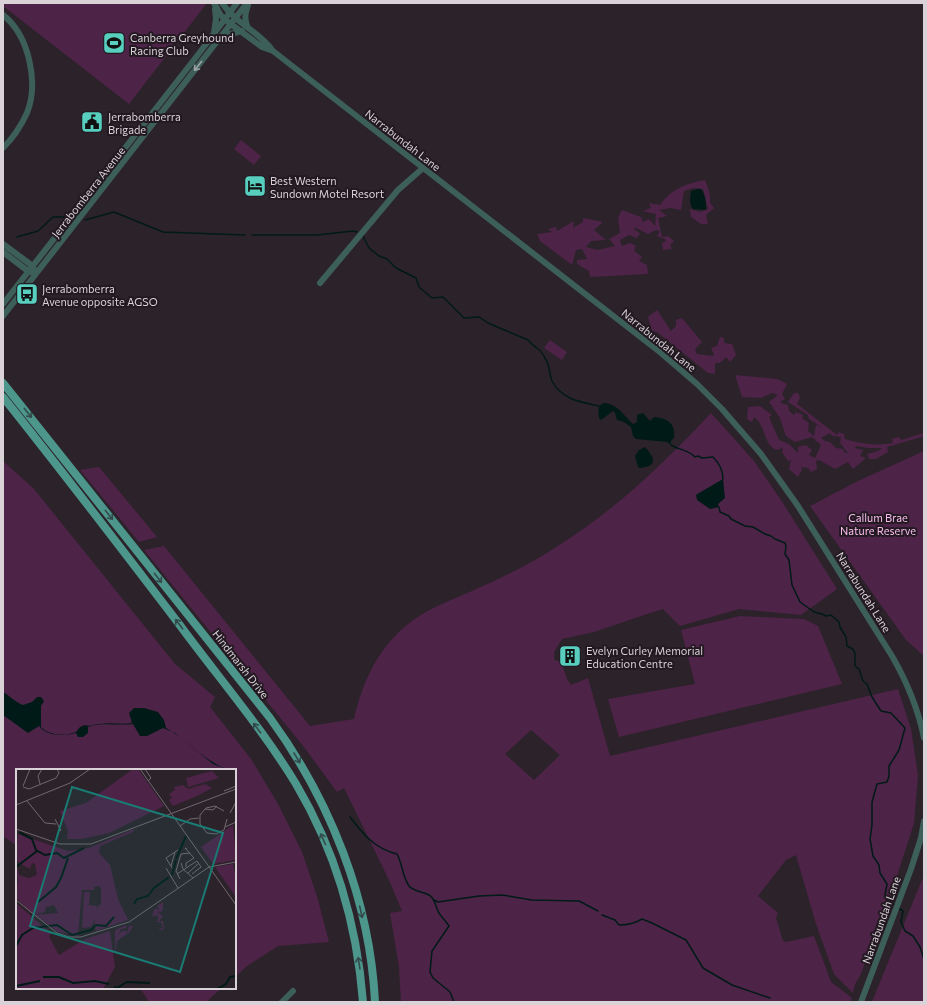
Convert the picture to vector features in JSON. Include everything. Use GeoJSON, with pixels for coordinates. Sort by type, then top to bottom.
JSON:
{"type":"FeatureCollection","features":[{"type":"Feature","properties":{"kind":"main road","name":"Hindmarsh Drive"},"geometry":{"type":"LineString","coordinates":[[3,383],[270,718],[290,746],[312,783],[336,834],[356,892],[368,947],[375,1002]]}},
{"type":"Feature","properties":{"kind":"main road"},"geometry":{"type":"LineString","coordinates":[[3,397],[126,554],[270,745],[287,771],[308,807],[331,857],[346,902],[359,964],[363,1002]]}},
{"type":"Feature","properties":{"kind":"main road"},"geometry":{"type":"LineString","coordinates":[[126,554],[134,547]]}},
{"type":"Feature","properties":{"kind":"street","name":"Narrabundah Lane"},"geometry":{"type":"LineString","coordinates":[[214,3],[224,19],[233,21],[245,30],[262,47],[273,51],[666,357],[706,392],[737,425],[761,454],[794,500],[892,656],[906,681],[914,701],[924,738]]}},
{"type":"Feature","properties":{"kind":"street"},"geometry":{"type":"LineString","coordinates":[[214,3],[216,14],[214,35]]}},
{"type":"Feature","properties":{"kind":"street","name":"Narrabundah Lane"},"geometry":{"type":"LineString","coordinates":[[222,3],[233,21]]}},
{"type":"Feature","properties":{"kind":"street","name":"Jerrabomberra Avenue"},"geometry":{"type":"LineString","coordinates":[[3,304],[214,35],[224,19],[237,3]]}},
{"type":"Feature","properties":{"kind":"street","name":"Jerrabomberra Avenue"},"geometry":{"type":"LineString","coordinates":[[3,316],[248,3]]}},
{"type":"Feature","properties":{"kind":"street"},"geometry":{"type":"LineString","coordinates":[[222,36],[245,30],[244,16],[248,3]]}},
{"type":"Feature","properties":{"kind":"street"},"geometry":{"type":"LineString","coordinates":[[3,15],[15,28],[27,50],[32,76],[32,88],[29,105],[23,122],[3,148]]}},
{"type":"Feature","properties":{"kind":"street"},"geometry":{"type":"LineString","coordinates":[[320,283],[361,232],[398,190],[424,168]]}},
{"type":"Feature","properties":{"kind":"street"},"geometry":{"type":"LineString","coordinates":[[3,244],[30,269]]}},
{"type":"Feature","properties":{"kind":"street"},"geometry":{"type":"LineString","coordinates":[[3,252],[37,274]]}},
{"type":"Feature","properties":{"kind":"street"},"geometry":{"type":"LineString","coordinates":[[39,258],[45,263]]}},
{"type":"Feature","properties":{"kind":"street","name":"Narrabundah Lane"},"geometry":{"type":"LineString","coordinates":[[861,1002],[911,869],[921,838],[924,822]]}},
{"type":"Feature","properties":{"kind":"street"},"geometry":{"type":"LineString","coordinates":[[282,1002],[293,991]]}},
{"type":"Feature","properties":{"kind":"green space","name":"Canberra Greyhound Racing Club"},"geometry":{"type":"Polygon","coordinates":[[[3,3],[207,3],[129,104],[3,6],[3,3]]]}},
{"type":"Feature","properties":{"kind":"green space"},"geometry":{"type":"Polygon","coordinates":[[[241,140],[261,156],[254,165],[234,149],[241,140]]]}},
{"type":"Feature","properties":{"kind":"green space"},"geometry":{"type":"Polygon","coordinates":[[[705,180],[710,194],[710,203],[714,208],[706,215],[708,224],[701,224],[691,217],[690,209],[700,212],[708,209],[703,189],[693,188],[684,191],[681,210],[671,208],[659,210],[667,216],[658,218],[662,237],[668,236],[674,241],[670,245],[672,249],[663,250],[662,243],[666,241],[665,239],[657,236],[660,231],[656,230],[648,234],[634,227],[635,230],[640,233],[637,238],[629,235],[620,240],[622,246],[630,243],[636,246],[634,251],[642,257],[639,261],[647,265],[648,274],[590,277],[589,271],[577,264],[577,260],[587,259],[582,249],[576,250],[572,265],[540,241],[537,234],[552,232],[548,229],[556,227],[557,231],[574,221],[573,228],[583,222],[583,218],[603,222],[594,230],[606,240],[591,241],[586,247],[598,250],[615,246],[609,239],[620,233],[618,218],[622,210],[641,217],[643,222],[649,219],[655,226],[656,214],[643,211],[651,208],[649,203],[660,205],[664,199],[674,191],[692,183],[705,180]]]}},
{"type":"Feature","properties":{"kind":"green space"},"geometry":{"type":"Polygon","coordinates":[[[657,310],[671,331],[676,326],[676,320],[682,318],[702,342],[695,349],[697,354],[713,356],[714,355],[711,348],[717,346],[720,337],[724,338],[724,343],[732,344],[736,355],[730,362],[726,357],[720,363],[715,363],[715,374],[708,373],[657,332],[652,331],[648,317],[657,310]]]}},
{"type":"Feature","properties":{"kind":"green space"},"geometry":{"type":"Polygon","coordinates":[[[550,340],[567,352],[562,360],[544,348],[550,340]]]}},
{"type":"Feature","properties":{"kind":"green space"},"geometry":{"type":"Polygon","coordinates":[[[735,375],[777,379],[787,384],[782,394],[785,399],[781,401],[781,403],[788,405],[789,411],[794,415],[796,412],[803,415],[802,418],[809,423],[808,431],[814,436],[816,425],[823,428],[809,419],[808,415],[788,402],[794,393],[798,393],[800,398],[797,404],[837,435],[839,432],[845,435],[845,439],[863,443],[880,444],[893,443],[892,439],[899,437],[901,440],[924,433],[924,436],[887,447],[888,452],[876,459],[869,459],[867,454],[878,451],[882,448],[856,446],[855,448],[863,450],[860,456],[866,458],[853,469],[848,462],[835,469],[819,460],[816,461],[817,469],[811,472],[808,468],[801,467],[802,470],[798,477],[789,469],[791,460],[788,461],[782,452],[783,448],[776,450],[772,447],[768,443],[758,421],[754,417],[752,422],[747,419],[748,407],[760,406],[772,415],[769,417],[779,440],[789,444],[798,453],[798,447],[806,445],[812,450],[809,455],[815,458],[821,445],[812,437],[795,442],[786,436],[780,418],[769,402],[778,395],[772,393],[761,398],[742,397],[735,375]],[[830,433],[821,438],[830,442],[836,448],[843,449],[845,453],[848,453],[840,443],[841,437],[833,436],[830,433]]]}},
{"type":"Feature","properties":{"kind":"green space"},"geometry":{"type":"Polygon","coordinates":[[[711,413],[754,461],[783,503],[837,589],[801,615],[739,609],[680,626],[663,609],[594,632],[562,639],[554,652],[554,659],[556,661],[561,661],[567,679],[571,685],[588,678],[610,756],[898,689],[911,729],[918,775],[914,823],[888,904],[860,976],[855,984],[853,993],[834,974],[816,924],[796,855],[786,860],[758,896],[778,913],[776,918],[783,941],[786,942],[814,936],[831,982],[852,998],[850,1002],[401,1002],[399,967],[390,913],[402,911],[389,880],[344,788],[337,792],[304,747],[144,550],[164,546],[310,726],[354,719],[358,702],[370,671],[378,657],[399,632],[426,612],[521,568],[543,556],[585,528],[642,482],[711,413]],[[531,730],[505,754],[534,780],[560,755],[531,730]]]}},
{"type":"Feature","properties":{"kind":"green space","name":"Callum Brae Nature Reserve"},"geometry":{"type":"Polygon","coordinates":[[[924,451],[924,656],[906,640],[810,506],[858,481],[924,451]]]}},
{"type":"Feature","properties":{"kind":"green space"},"geometry":{"type":"Polygon","coordinates":[[[3,461],[34,489],[175,664],[215,697],[210,707],[251,759],[278,804],[302,852],[317,896],[329,942],[278,946],[247,966],[236,976],[236,769],[16,769],[16,845],[3,836],[3,461]]]}},
{"type":"Feature","properties":{"kind":"green space"},"geometry":{"type":"Polygon","coordinates":[[[99,467],[157,537],[139,542],[80,470],[99,467]]]}},
{"type":"Feature","properties":{"kind":"green space"},"geometry":{"type":"Polygon","coordinates":[[[740,616],[804,619],[818,626],[842,684],[619,737],[608,699],[695,684],[681,630],[740,616]]]}},
{"type":"Feature","properties":{"kind":"green space"},"geometry":{"type":"Polygon","coordinates":[[[924,875],[924,1002],[872,1002],[878,987],[924,875]]]}},
{"type":"Feature","properties":{"kind":"green space"},"geometry":{"type":"Polygon","coordinates":[[[141,989],[221,989],[206,1002],[149,1002],[141,989]]]}},
{"type":"Feature","properties":{"kind":"shaded area"},"geometry":{"type":"Polygon","coordinates":[[[701,189],[704,194],[706,210],[693,209],[691,205],[691,191],[701,189]]]}},
{"type":"Feature","properties":{"kind":"shaded area"},"geometry":{"type":"Polygon","coordinates":[[[604,403],[613,405],[620,410],[633,424],[637,422],[637,415],[643,413],[650,421],[654,417],[667,420],[674,429],[674,438],[671,441],[671,445],[667,442],[636,439],[633,436],[631,427],[624,422],[617,420],[613,411],[601,420],[599,418],[598,409],[604,403]]]}},
{"type":"Feature","properties":{"kind":"shaded area"},"geometry":{"type":"Polygon","coordinates":[[[645,447],[653,458],[653,461],[650,465],[640,468],[638,467],[635,456],[639,450],[645,447]]]}},
{"type":"Feature","properties":{"kind":"shaded area"},"geometry":{"type":"Polygon","coordinates":[[[723,479],[725,498],[718,504],[719,507],[710,509],[697,500],[696,495],[723,479]]]}},
{"type":"Feature","properties":{"kind":"shaded area"},"geometry":{"type":"Polygon","coordinates":[[[3,692],[23,705],[32,702],[37,697],[41,697],[44,701],[41,706],[41,727],[53,734],[63,735],[51,734],[42,730],[39,726],[28,733],[3,715],[3,692]]]}},
{"type":"Feature","properties":{"kind":"shaded area"},"geometry":{"type":"Polygon","coordinates":[[[134,708],[144,708],[158,712],[164,720],[166,728],[172,732],[163,728],[147,736],[140,736],[133,724],[122,725],[105,724],[88,727],[88,733],[83,737],[78,737],[76,733],[63,735],[76,732],[80,727],[85,725],[89,726],[104,723],[132,723],[129,713],[134,708]]]}},
{"type":"Feature","properties":{"kind":"shaded area"},"geometry":{"type":"Polygon","coordinates":[[[181,738],[204,756],[227,769],[213,764],[181,738]]]}},
{"type":"Feature","properties":{"kind":"waterway"},"geometry":{"type":"LineString","coordinates":[[85,220],[114,212],[163,232],[245,235]]}},
{"type":"Feature","properties":{"kind":"waterway"},"geometry":{"type":"LineString","coordinates":[[17,237],[38,231],[53,217],[66,217]]}},
{"type":"Feature","properties":{"kind":"waterway"},"geometry":{"type":"LineString","coordinates":[[252,235],[317,235],[353,231],[357,232]]}},
{"type":"Feature","properties":{"kind":"waterway"},"geometry":{"type":"LineString","coordinates":[[363,236],[369,248],[379,256],[387,259],[396,268],[416,278],[419,287],[432,298],[443,297],[464,318],[479,317],[488,323],[528,340],[544,357],[548,365],[552,381],[561,392],[572,399],[599,406]]}},
{"type":"Feature","properties":{"kind":"waterway"},"geometry":{"type":"LineString","coordinates":[[671,445],[690,453],[695,457],[713,457],[721,467],[723,479]]}},
{"type":"Feature","properties":{"kind":"waterway"},"geometry":{"type":"LineString","coordinates":[[719,507],[720,512],[729,516],[731,519],[745,526],[753,527],[785,543],[785,554],[789,560],[792,585],[800,602],[814,612],[826,616],[831,615],[839,622],[840,627],[846,637],[847,646],[853,649],[855,653],[855,666],[859,669],[863,681],[867,684],[872,697],[881,711],[891,713],[905,728],[899,750],[889,766],[889,776],[887,782],[877,784],[872,802],[872,825],[870,839],[873,856],[879,865],[880,873],[887,884],[885,895],[887,900],[895,905]]}},
{"type":"Feature","properties":{"kind":"waterway"},"geometry":{"type":"LineString","coordinates":[[350,817],[365,835],[376,845],[389,852],[397,854],[409,886],[431,896],[439,913],[449,926],[432,951],[430,972],[433,978],[450,992],[454,1002]]}},
{"type":"Feature","properties":{"kind":"waterway"},"geometry":{"type":"LineString","coordinates":[[434,900],[438,902],[479,896],[502,895],[532,900],[579,901],[598,911]]}},
{"type":"Feature","properties":{"kind":"waterway"},"geometry":{"type":"LineString","coordinates":[[898,908],[903,911],[901,922],[905,931],[913,936],[920,947],[924,959]]}},
{"type":"Feature","properties":{"kind":"waterway"},"geometry":{"type":"LineString","coordinates":[[602,915],[615,920],[619,925],[631,924],[642,919],[652,923],[686,940],[703,968],[732,985],[770,998]]}},
{"type":"Feature","properties":{"kind":"place","name":"Canberra Greyhound Racing Club"},"geometry":{"type":"Point","coordinates":[114,43]}},
{"type":"Feature","properties":{"kind":"place","name":"Jerrabomberra Brigade"},"geometry":{"type":"Point","coordinates":[92,122]}},
{"type":"Feature","properties":{"kind":"place","name":"Best Western Sundown Motel Resort"},"geometry":{"type":"Point","coordinates":[255,186]}},
{"type":"Feature","properties":{"kind":"place","name":"Jerrabomberra Avenue opposite AGSO"},"geometry":{"type":"Point","coordinates":[27,294]}},
{"type":"Feature","properties":{"kind":"place","name":"Evelyn Curley Memorial Education Centre"},"geometry":{"type":"Point","coordinates":[570,656]}}]}
